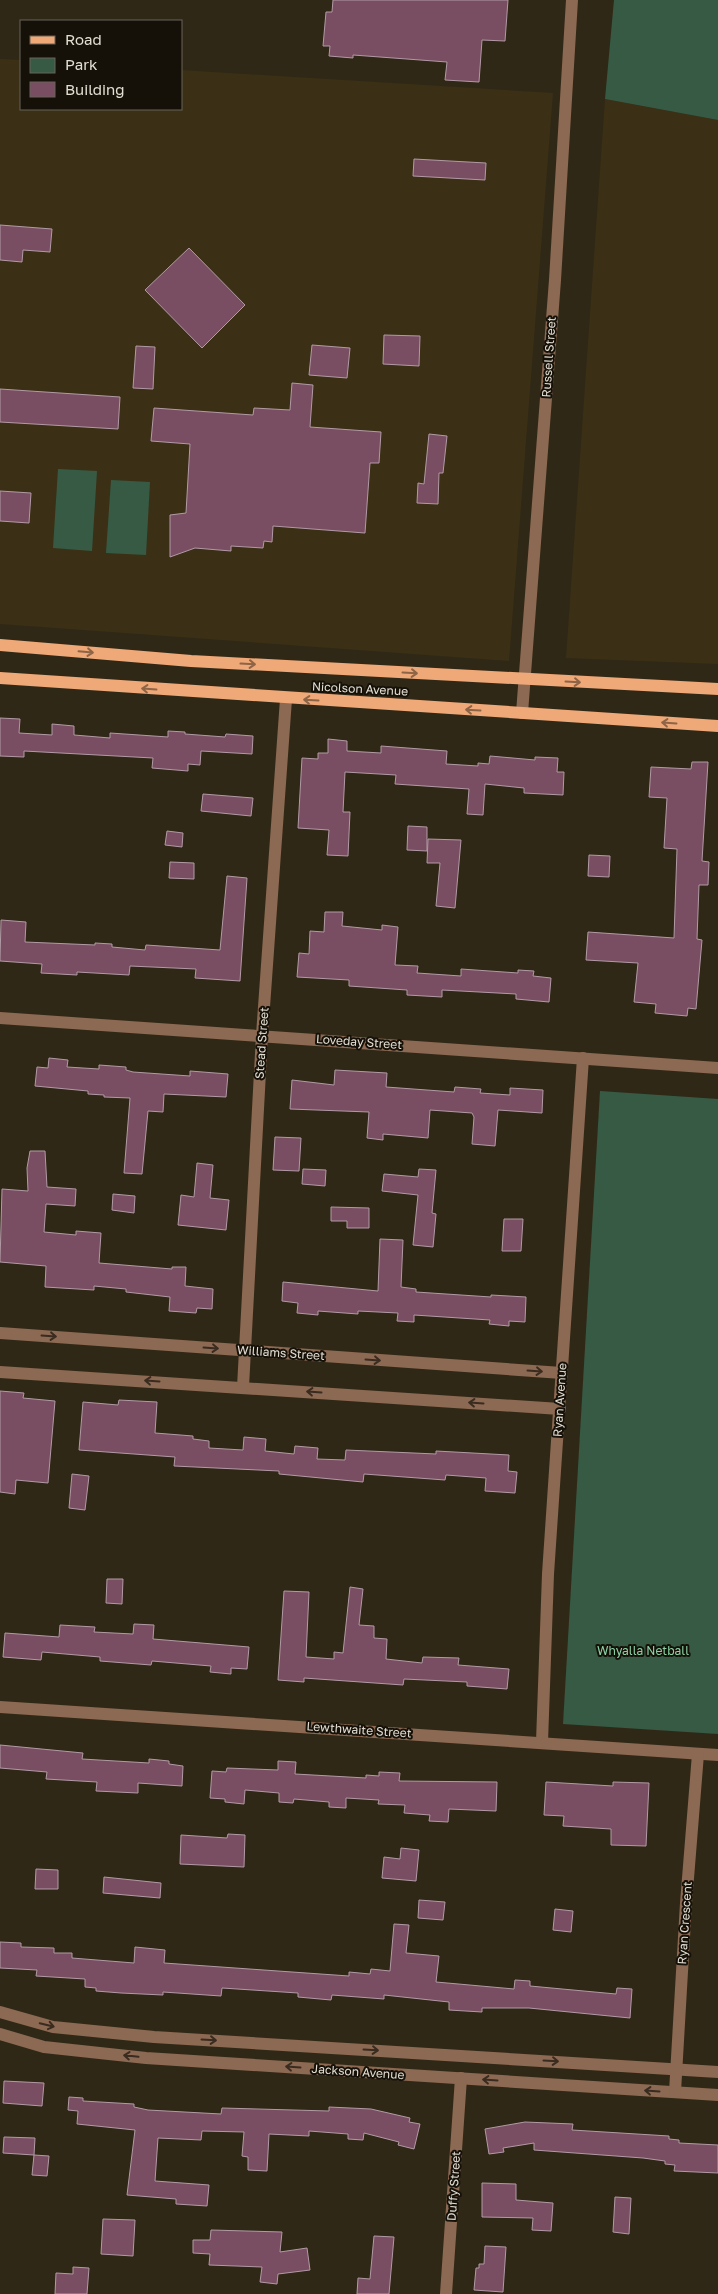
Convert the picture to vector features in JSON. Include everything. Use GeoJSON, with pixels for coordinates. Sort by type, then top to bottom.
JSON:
{"type":"FeatureCollection","features":[{"type":"Feature","properties":{"kind":"main road"},"geometry":{"type":"LineString","coordinates":[[0,636],[38,647]]}},
{"type":"Feature","properties":{"kind":"main road","name":"Nicolson Avenue"},"geometry":{"type":"LineString","coordinates":[[0,645],[191,661],[718,689]]}},
{"type":"Feature","properties":{"kind":"main road","name":"Nicolson Avenue"},"geometry":{"type":"LineString","coordinates":[[0,678],[286,699],[718,726]]}},
{"type":"Feature","properties":{"kind":"street","name":"Russell Street"},"geometry":{"type":"LineString","coordinates":[[522,713],[555,280],[572,0]]}},
{"type":"Feature","properties":{"kind":"street","name":"Stead Street"},"geometry":{"type":"LineString","coordinates":[[242,1387],[262,1035],[286,699]]}},
{"type":"Feature","properties":{"kind":"street","name":"Loveday Street"},"geometry":{"type":"LineString","coordinates":[[0,1018],[718,1068]]}},
{"type":"Feature","properties":{"kind":"street","name":"Ryan Avenue"},"geometry":{"type":"LineString","coordinates":[[542,1742],[548,1574],[583,1058]]}},
{"type":"Feature","properties":{"kind":"street","name":"Williams Street"},"geometry":{"type":"LineString","coordinates":[[0,1333],[562,1373]]}},
{"type":"Feature","properties":{"kind":"street"},"geometry":{"type":"LineString","coordinates":[[0,1372],[560,1409]]}},
{"type":"Feature","properties":{"kind":"street","name":"Lewthwaite Street"},"geometry":{"type":"LineString","coordinates":[[0,1708],[718,1755]]}},
{"type":"Feature","properties":{"kind":"street","name":"Ryan Crescent"},"geometry":{"type":"LineString","coordinates":[[675,2092],[686,1903],[698,1754]]}},
{"type":"Feature","properties":{"kind":"street","name":"Jackson Avenue"},"geometry":{"type":"LineString","coordinates":[[0,2012],[53,2027],[154,2037],[718,2072]]}},
{"type":"Feature","properties":{"kind":"street","name":"Jackson Avenue"},"geometry":{"type":"LineString","coordinates":[[0,2034],[44,2047],[146,2058],[718,2095]]}},
{"type":"Feature","properties":{"kind":"street","name":"Duffy Street"},"geometry":{"type":"LineString","coordinates":[[446,2294],[461,2078]]}},
{"type":"Feature","properties":{"kind":"shaded area"},"geometry":{"type":"Polygon","coordinates":[[[0,59],[20,60],[20,110],[182,110],[182,70],[553,93],[509,661],[0,624],[0,59]]]}},
{"type":"Feature","properties":{"kind":"shaded area"},"geometry":{"type":"Polygon","coordinates":[[[605,99],[718,120],[718,664],[566,658],[605,99]]]}},
{"type":"Feature","properties":{"kind":"green space"},"geometry":{"type":"Polygon","coordinates":[[[614,0],[718,0],[718,120],[605,99],[614,0]]]}},
{"type":"Feature","properties":{"kind":"green space"},"geometry":{"type":"Polygon","coordinates":[[[58,469],[97,471],[92,551],[53,548],[58,469]]]}},
{"type":"Feature","properties":{"kind":"green space"},"geometry":{"type":"Polygon","coordinates":[[[111,480],[150,482],[146,555],[106,553],[111,480]]]}},
{"type":"Feature","properties":{"kind":"green space","name":"Whyalla Netball"},"geometry":{"type":"Polygon","coordinates":[[[600,1091],[718,1099],[718,1734],[563,1724],[600,1091]]]}},
{"type":"Feature","properties":{"kind":"building"},"geometry":{"type":"Polygon","coordinates":[[[333,0],[508,0],[505,41],[482,40],[479,82],[445,80],[447,62],[353,55],[353,58],[329,56],[330,46],[323,46],[326,12],[332,12],[333,0]]]}},
{"type":"Feature","properties":{"kind":"building"},"geometry":{"type":"Polygon","coordinates":[[[414,159],[486,163],[485,180],[413,176],[414,159]]]}},
{"type":"Feature","properties":{"kind":"building"},"geometry":{"type":"Polygon","coordinates":[[[0,225],[52,229],[50,252],[23,250],[22,262],[0,260],[0,225]]]}},
{"type":"Feature","properties":{"kind":"building"},"geometry":{"type":"Polygon","coordinates":[[[189,248],[245,305],[202,348],[145,290],[189,248]]]}},
{"type":"Feature","properties":{"kind":"building"},"geometry":{"type":"Polygon","coordinates":[[[384,335],[420,336],[419,366],[383,364],[384,335]]]}},
{"type":"Feature","properties":{"kind":"building"},"geometry":{"type":"Polygon","coordinates":[[[312,345],[350,348],[347,378],[309,375],[312,345]]]}},
{"type":"Feature","properties":{"kind":"building"},"geometry":{"type":"Polygon","coordinates":[[[136,346],[155,347],[153,389],[133,388],[136,346]]]}},
{"type":"Feature","properties":{"kind":"building"},"geometry":{"type":"Polygon","coordinates":[[[292,383],[313,385],[310,427],[381,432],[379,463],[370,463],[365,533],[273,526],[272,542],[264,541],[263,548],[231,546],[231,551],[195,548],[170,557],[170,515],[186,513],[190,444],[151,441],[154,408],[253,415],[254,408],[290,410],[292,383]]]}},
{"type":"Feature","properties":{"kind":"building"},"geometry":{"type":"Polygon","coordinates":[[[0,389],[120,397],[118,429],[0,422],[0,389]]]}},
{"type":"Feature","properties":{"kind":"building"},"geometry":{"type":"Polygon","coordinates":[[[429,434],[447,436],[443,473],[439,473],[438,504],[417,503],[418,483],[424,484],[429,434]]]}},
{"type":"Feature","properties":{"kind":"building"},"geometry":{"type":"Polygon","coordinates":[[[0,491],[31,493],[29,523],[0,521],[0,491]]]}},
{"type":"Feature","properties":{"kind":"building"},"geometry":{"type":"Polygon","coordinates":[[[0,718],[20,719],[19,733],[52,735],[52,724],[74,726],[74,735],[110,738],[110,733],[168,737],[168,731],[225,737],[226,734],[253,736],[252,754],[201,751],[200,765],[188,764],[188,771],[152,768],[153,758],[24,751],[24,757],[0,756],[0,718]]]}},
{"type":"Feature","properties":{"kind":"building"},"geometry":{"type":"Polygon","coordinates":[[[328,739],[347,741],[347,751],[381,753],[381,746],[447,751],[446,764],[478,766],[478,763],[489,764],[490,756],[535,760],[535,757],[558,758],[557,772],[564,772],[563,795],[524,793],[524,788],[485,784],[483,815],[467,814],[469,789],[395,784],[396,775],[345,772],[343,812],[350,812],[348,856],[327,855],[329,830],[298,828],[302,758],[318,759],[318,753],[328,753],[328,739]]]}},
{"type":"Feature","properties":{"kind":"building"},"geometry":{"type":"Polygon","coordinates":[[[692,762],[708,762],[702,861],[709,862],[708,885],[699,885],[697,939],[702,940],[696,1009],[688,1008],[687,1016],[655,1013],[656,1004],[634,1002],[638,963],[586,960],[588,932],[674,938],[677,849],[664,848],[667,798],[649,797],[651,767],[691,769],[692,762]]]}},
{"type":"Feature","properties":{"kind":"building"},"geometry":{"type":"Polygon","coordinates":[[[203,794],[253,798],[251,816],[201,811],[203,794]]]}},
{"type":"Feature","properties":{"kind":"building"},"geometry":{"type":"Polygon","coordinates":[[[408,826],[427,827],[427,851],[407,850],[408,826]]]}},
{"type":"Feature","properties":{"kind":"building"},"geometry":{"type":"Polygon","coordinates":[[[167,831],[183,833],[182,847],[165,845],[167,831]]]}},
{"type":"Feature","properties":{"kind":"building"},"geometry":{"type":"Polygon","coordinates":[[[428,839],[461,840],[455,908],[436,906],[440,863],[427,863],[428,839]]]}},
{"type":"Feature","properties":{"kind":"building"},"geometry":{"type":"Polygon","coordinates":[[[589,855],[610,856],[609,877],[588,876],[589,855]]]}},
{"type":"Feature","properties":{"kind":"building"},"geometry":{"type":"Polygon","coordinates":[[[170,862],[194,863],[194,879],[169,878],[170,862]]]}},
{"type":"Feature","properties":{"kind":"building"},"geometry":{"type":"Polygon","coordinates":[[[227,876],[247,878],[240,981],[195,978],[196,969],[130,966],[129,975],[77,972],[77,975],[41,973],[42,964],[0,961],[1,920],[26,922],[25,942],[112,944],[112,947],[145,950],[146,945],[220,950],[227,876]]]}},
{"type":"Feature","properties":{"kind":"building"},"geometry":{"type":"Polygon","coordinates":[[[325,912],[343,912],[342,926],[382,930],[382,925],[398,927],[395,965],[418,966],[417,973],[461,976],[461,969],[518,973],[518,970],[534,971],[533,976],[551,978],[549,1002],[516,999],[516,994],[442,990],[442,997],[407,995],[407,990],[349,986],[349,980],[297,977],[299,953],[309,954],[310,931],[324,932],[325,912]]]}},
{"type":"Feature","properties":{"kind":"building"},"geometry":{"type":"Polygon","coordinates":[[[49,1058],[68,1060],[67,1067],[99,1069],[99,1065],[126,1067],[126,1070],[133,1072],[190,1076],[190,1071],[228,1074],[226,1097],[164,1094],[163,1112],[148,1111],[142,1174],[124,1173],[130,1098],[104,1097],[104,1095],[88,1094],[88,1091],[35,1086],[37,1067],[48,1068],[49,1058]]]}},
{"type":"Feature","properties":{"kind":"building"},"geometry":{"type":"Polygon","coordinates":[[[335,1070],[387,1073],[386,1087],[454,1092],[455,1087],[481,1089],[480,1093],[510,1095],[510,1088],[543,1090],[542,1113],[498,1110],[495,1146],[472,1144],[474,1117],[472,1113],[430,1110],[428,1138],[383,1134],[383,1140],[367,1138],[369,1112],[290,1109],[292,1080],[334,1085],[335,1070]]]}},
{"type":"Feature","properties":{"kind":"building"},"geometry":{"type":"Polygon","coordinates":[[[275,1137],[301,1138],[299,1171],[273,1170],[275,1137]]]}},
{"type":"Feature","properties":{"kind":"building"},"geometry":{"type":"Polygon","coordinates":[[[30,1151],[45,1151],[47,1187],[76,1189],[75,1206],[46,1204],[44,1232],[76,1235],[76,1231],[101,1233],[99,1263],[172,1269],[172,1267],[186,1267],[185,1286],[213,1289],[212,1309],[197,1308],[196,1313],[169,1311],[170,1297],[126,1292],[126,1289],[94,1286],[94,1290],[45,1287],[46,1266],[0,1262],[2,1189],[28,1191],[27,1168],[30,1151]]]}},
{"type":"Feature","properties":{"kind":"building"},"geometry":{"type":"Polygon","coordinates":[[[197,1163],[213,1165],[210,1198],[229,1200],[226,1230],[178,1225],[181,1195],[194,1197],[197,1163]]]}},
{"type":"Feature","properties":{"kind":"building"},"geometry":{"type":"Polygon","coordinates":[[[303,1169],[326,1170],[325,1186],[302,1184],[303,1169]]]}},
{"type":"Feature","properties":{"kind":"building"},"geometry":{"type":"Polygon","coordinates":[[[419,1169],[436,1170],[432,1213],[436,1214],[433,1247],[413,1245],[418,1195],[382,1191],[384,1174],[418,1177],[419,1169]]]}},
{"type":"Feature","properties":{"kind":"building"},"geometry":{"type":"Polygon","coordinates":[[[113,1194],[135,1196],[134,1213],[112,1210],[113,1194]]]}},
{"type":"Feature","properties":{"kind":"building"},"geometry":{"type":"Polygon","coordinates":[[[331,1207],[369,1208],[369,1228],[347,1228],[347,1221],[331,1221],[331,1207]]]}},
{"type":"Feature","properties":{"kind":"building"},"geometry":{"type":"Polygon","coordinates":[[[504,1219],[523,1219],[521,1251],[502,1251],[504,1219]]]}},
{"type":"Feature","properties":{"kind":"building"},"geometry":{"type":"Polygon","coordinates":[[[380,1239],[403,1240],[401,1287],[416,1289],[416,1292],[491,1297],[491,1295],[526,1297],[525,1322],[509,1321],[509,1326],[489,1324],[490,1320],[414,1315],[414,1322],[397,1321],[398,1313],[358,1311],[358,1314],[318,1311],[318,1315],[297,1313],[298,1303],[282,1301],[283,1282],[378,1291],[380,1239]]]}},
{"type":"Feature","properties":{"kind":"building"},"geometry":{"type":"Polygon","coordinates":[[[0,1391],[24,1393],[23,1398],[55,1401],[48,1483],[16,1480],[15,1494],[0,1492],[0,1391]]]}},
{"type":"Feature","properties":{"kind":"building"},"geometry":{"type":"Polygon","coordinates":[[[119,1400],[157,1402],[155,1433],[193,1436],[193,1439],[209,1441],[209,1448],[243,1450],[244,1437],[266,1439],[265,1451],[294,1454],[295,1446],[318,1448],[317,1459],[345,1460],[346,1450],[436,1454],[436,1451],[509,1455],[508,1471],[517,1472],[515,1493],[485,1491],[486,1478],[446,1475],[445,1480],[364,1474],[363,1482],[279,1474],[279,1471],[174,1466],[175,1457],[79,1450],[83,1402],[118,1405],[119,1400]]]}},
{"type":"Feature","properties":{"kind":"building"},"geometry":{"type":"Polygon","coordinates":[[[72,1474],[89,1476],[85,1510],[69,1508],[72,1474]]]}},
{"type":"Feature","properties":{"kind":"building"},"geometry":{"type":"Polygon","coordinates":[[[107,1579],[123,1579],[122,1604],[106,1603],[107,1579]]]}},
{"type":"Feature","properties":{"kind":"building"},"geometry":{"type":"Polygon","coordinates":[[[350,1587],[363,1589],[359,1625],[374,1626],[374,1638],[387,1639],[386,1659],[422,1663],[423,1657],[459,1658],[458,1665],[509,1669],[507,1689],[467,1686],[467,1682],[404,1679],[403,1685],[304,1678],[304,1682],[278,1680],[284,1591],[309,1592],[306,1657],[334,1659],[334,1652],[343,1653],[350,1587]]]}},
{"type":"Feature","properties":{"kind":"building"},"geometry":{"type":"Polygon","coordinates":[[[134,1624],[154,1625],[153,1639],[249,1647],[247,1669],[231,1668],[231,1674],[210,1672],[211,1666],[152,1661],[151,1665],[100,1661],[100,1657],[42,1652],[41,1660],[3,1657],[5,1633],[59,1637],[60,1625],[95,1627],[94,1632],[133,1634],[134,1624]]]}},
{"type":"Feature","properties":{"kind":"building"},"geometry":{"type":"Polygon","coordinates":[[[0,1745],[83,1753],[82,1759],[149,1763],[149,1759],[169,1761],[169,1764],[183,1766],[182,1786],[138,1783],[138,1793],[96,1791],[97,1782],[46,1779],[47,1772],[0,1768],[0,1745]]]}},
{"type":"Feature","properties":{"kind":"building"},"geometry":{"type":"Polygon","coordinates":[[[278,1761],[296,1762],[295,1774],[366,1778],[366,1775],[379,1776],[379,1772],[400,1773],[399,1781],[497,1782],[496,1811],[449,1809],[448,1822],[429,1821],[430,1815],[404,1813],[405,1805],[378,1804],[379,1800],[346,1798],[346,1808],[329,1807],[329,1802],[294,1799],[293,1803],[279,1802],[279,1793],[245,1790],[244,1804],[225,1802],[225,1799],[210,1798],[212,1771],[226,1772],[227,1768],[278,1770],[278,1761]]]}},
{"type":"Feature","properties":{"kind":"building"},"geometry":{"type":"Polygon","coordinates":[[[546,1782],[613,1786],[613,1782],[649,1783],[646,1846],[611,1845],[611,1829],[563,1826],[564,1816],[544,1815],[546,1782]]]}},
{"type":"Feature","properties":{"kind":"building"},"geometry":{"type":"Polygon","coordinates":[[[228,1834],[245,1835],[244,1867],[180,1864],[181,1835],[227,1838],[228,1834]]]}},
{"type":"Feature","properties":{"kind":"building"},"geometry":{"type":"Polygon","coordinates":[[[401,1848],[419,1850],[416,1881],[382,1878],[384,1857],[400,1859],[401,1848]]]}},
{"type":"Feature","properties":{"kind":"building"},"geometry":{"type":"Polygon","coordinates":[[[36,1869],[58,1870],[58,1889],[35,1889],[36,1869]]]}},
{"type":"Feature","properties":{"kind":"building"},"geometry":{"type":"Polygon","coordinates":[[[104,1877],[161,1883],[160,1898],[103,1893],[104,1877]]]}},
{"type":"Feature","properties":{"kind":"building"},"geometry":{"type":"Polygon","coordinates":[[[419,1900],[445,1902],[443,1920],[418,1918],[419,1900]]]}},
{"type":"Feature","properties":{"kind":"building"},"geometry":{"type":"Polygon","coordinates":[[[555,1909],[573,1911],[571,1932],[553,1930],[555,1909]]]}},
{"type":"Feature","properties":{"kind":"building"},"geometry":{"type":"Polygon","coordinates":[[[394,1924],[409,1925],[406,1953],[439,1956],[436,1982],[514,1989],[515,1980],[530,1981],[530,1986],[616,1994],[617,1988],[632,1989],[630,2018],[529,2008],[482,2008],[482,2012],[449,2010],[449,2002],[384,1995],[384,1999],[332,1995],[331,2000],[298,1997],[298,1993],[222,1988],[221,1996],[163,1992],[163,1995],[121,1993],[96,1991],[96,1988],[85,1987],[85,1979],[36,1976],[37,1970],[0,1968],[0,1942],[21,1943],[21,1947],[54,1948],[54,1953],[72,1953],[72,1958],[134,1963],[135,1947],[165,1950],[164,1963],[349,1976],[349,1972],[370,1974],[371,1969],[390,1971],[394,1924]]]}},
{"type":"Feature","properties":{"kind":"building"},"geometry":{"type":"Polygon","coordinates":[[[4,2081],[44,2083],[42,2106],[3,2103],[4,2081]]]}},
{"type":"Feature","properties":{"kind":"building"},"geometry":{"type":"Polygon","coordinates":[[[69,2097],[83,2098],[83,2101],[134,2104],[134,2107],[148,2110],[221,2114],[222,2108],[329,2111],[329,2107],[371,2109],[410,2118],[409,2122],[420,2124],[414,2149],[398,2145],[399,2142],[364,2133],[363,2140],[348,2139],[348,2134],[309,2131],[309,2136],[269,2134],[267,2171],[248,2170],[248,2157],[242,2156],[244,2132],[202,2131],[201,2140],[158,2138],[155,2181],[209,2185],[207,2206],[176,2204],[176,2199],[127,2195],[135,2130],[77,2124],[78,2111],[68,2110],[69,2097]]]}},
{"type":"Feature","properties":{"kind":"building"},"geometry":{"type":"Polygon","coordinates":[[[525,2122],[573,2124],[572,2130],[669,2136],[669,2139],[679,2140],[679,2143],[718,2145],[718,2173],[674,2171],[675,2165],[665,2164],[665,2161],[643,2158],[534,2150],[534,2143],[503,2148],[504,2152],[489,2154],[485,2129],[525,2122]]]}},
{"type":"Feature","properties":{"kind":"building"},"geometry":{"type":"Polygon","coordinates":[[[4,2137],[35,2138],[34,2155],[3,2153],[4,2137]]]}},
{"type":"Feature","properties":{"kind":"building"},"geometry":{"type":"Polygon","coordinates":[[[34,2155],[49,2156],[47,2176],[32,2175],[34,2155]]]}},
{"type":"Feature","properties":{"kind":"building"},"geometry":{"type":"Polygon","coordinates":[[[482,2183],[516,2184],[516,2200],[553,2203],[551,2231],[532,2230],[533,2218],[482,2217],[482,2183]]]}},
{"type":"Feature","properties":{"kind":"building"},"geometry":{"type":"Polygon","coordinates":[[[615,2197],[631,2198],[629,2234],[613,2232],[615,2197]]]}},
{"type":"Feature","properties":{"kind":"building"},"geometry":{"type":"Polygon","coordinates":[[[103,2219],[135,2220],[133,2256],[101,2254],[103,2219]]]}},
{"type":"Feature","properties":{"kind":"building"},"geometry":{"type":"Polygon","coordinates":[[[211,2230],[282,2232],[280,2252],[307,2248],[310,2270],[278,2274],[277,2284],[260,2282],[262,2267],[209,2265],[210,2254],[193,2253],[193,2240],[210,2240],[211,2230]]]}},
{"type":"Feature","properties":{"kind":"building"},"geometry":{"type":"Polygon","coordinates":[[[374,2236],[394,2237],[389,2294],[357,2294],[358,2278],[370,2279],[374,2236]]]}},
{"type":"Feature","properties":{"kind":"building"},"geometry":{"type":"Polygon","coordinates":[[[485,2246],[506,2247],[503,2292],[474,2290],[476,2268],[479,2268],[479,2264],[484,2264],[485,2246]]]}},
{"type":"Feature","properties":{"kind":"building"},"geometry":{"type":"Polygon","coordinates":[[[73,2267],[89,2268],[87,2294],[55,2294],[56,2273],[73,2274],[73,2267]]]}}]}
